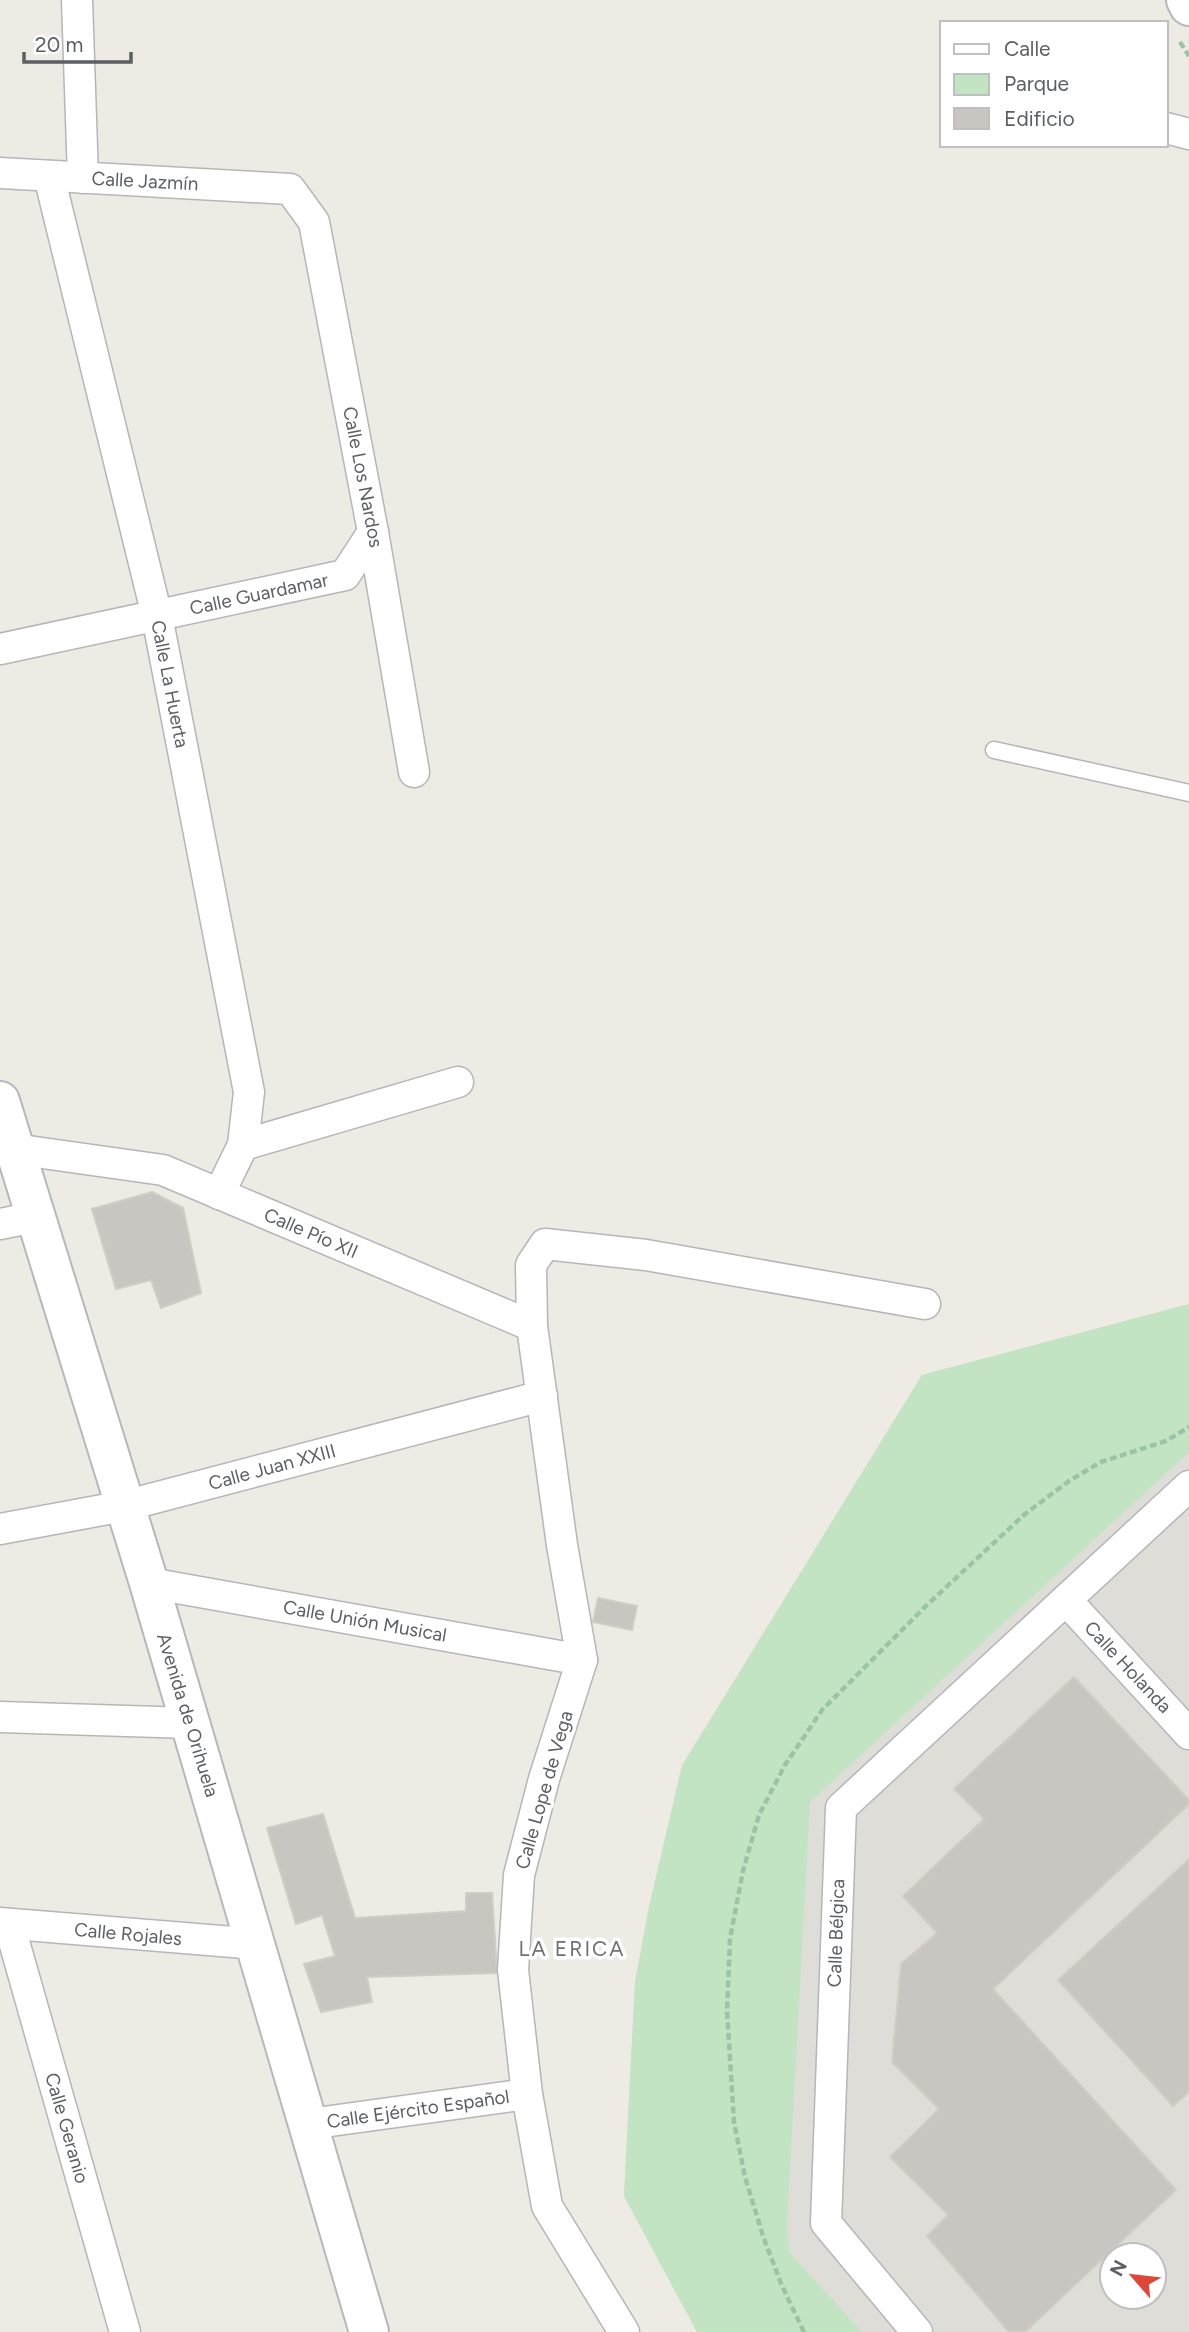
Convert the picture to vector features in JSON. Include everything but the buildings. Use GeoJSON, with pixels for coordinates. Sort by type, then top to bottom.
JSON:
{"type":"FeatureCollection","features":[{"type":"Feature","properties":{"kind":"main road"},"geometry":{"type":"LineString","coordinates":[[1186,0],[1189,6]]}},
{"type":"Feature","properties":{"kind":"main road","name":"Avenida de Orihuela"},"geometry":{"type":"LineString","coordinates":[[0,1101],[14,1149],[18,1221],[124,1506],[149,1583],[369,2332]]}},
{"type":"Feature","properties":{"kind":"street"},"geometry":{"type":"LineString","coordinates":[[77,0],[83,178]]}},
{"type":"Feature","properties":{"kind":"street"},"geometry":{"type":"LineString","coordinates":[[1168,129],[1189,134]]}},
{"type":"Feature","properties":{"kind":"street","name":"Calle Jazmín"},"geometry":{"type":"LineString","coordinates":[[0,173],[290,189]]}},
{"type":"Feature","properties":{"kind":"street","name":"Calle La Huerta"},"geometry":{"type":"LineString","coordinates":[[49,176],[157,616],[249,1092],[243,1145],[219,1194]]}},
{"type":"Feature","properties":{"kind":"street","name":"Calle Los Nardos"},"geometry":{"type":"LineString","coordinates":[[290,189],[314,222],[415,772]]}},
{"type":"Feature","properties":{"kind":"street","name":"Calle Guardamar"},"geometry":{"type":"LineString","coordinates":[[0,649],[345,575],[373,532]]}},
{"type":"Feature","properties":{"kind":"street"},"geometry":{"type":"LineString","coordinates":[[243,1145],[458,1082]]}},
{"type":"Feature","properties":{"kind":"street","name":"Calle Pío XII"},"geometry":{"type":"LineString","coordinates":[[14,1149],[163,1170],[532,1326]]}},
{"type":"Feature","properties":{"kind":"street"},"geometry":{"type":"LineString","coordinates":[[542,1396],[532,1326],[531,1265],[545,1244],[646,1255],[925,1304]]}},
{"type":"Feature","properties":{"kind":"street","name":"Calle Juan XXIII"},"geometry":{"type":"LineString","coordinates":[[0,1529],[124,1506],[542,1396]]}},
{"type":"Feature","properties":{"kind":"street","name":"Calle Lope de Vega"},"geometry":{"type":"LineString","coordinates":[[542,1396],[562,1545],[582,1660],[544,1779],[519,1875],[513,1970],[527,2094],[547,2206],[624,2332]]}},
{"type":"Feature","properties":{"kind":"street","name":"Calle Bélgica"},"geometry":{"type":"LineString","coordinates":[[917,2332],[826,2223],[841,1808],[1189,1486]]}},
{"type":"Feature","properties":{"kind":"street","name":"Calle Unión Musical"},"geometry":{"type":"LineString","coordinates":[[149,1583],[582,1660]]}},
{"type":"Feature","properties":{"kind":"street","name":"Calle Holanda"},"geometry":{"type":"LineString","coordinates":[[1066,1600],[1189,1734]]}},
{"type":"Feature","properties":{"kind":"street"},"geometry":{"type":"LineString","coordinates":[[0,1717],[190,1723]]}},
{"type":"Feature","properties":{"kind":"street","name":"Calle Rojales"},"geometry":{"type":"LineString","coordinates":[[5,1923],[257,1944]]}},
{"type":"Feature","properties":{"kind":"street","name":"Calle Geranio"},"geometry":{"type":"LineString","coordinates":[[5,1923],[125,2332]]}},
{"type":"Feature","properties":{"kind":"street","name":"Calle Ejército Español"},"geometry":{"type":"LineString","coordinates":[[309,2124],[527,2094]]}},
{"type":"Feature","properties":{"kind":"lane"},"geometry":{"type":"LineString","coordinates":[[994,750],[1189,793]]}},
{"type":"Feature","properties":{"kind":"shaded area"},"geometry":{"type":"Polygon","coordinates":[[[1189,1304],[1189,2332],[697,2332],[624,2196],[635,1982],[649,1907],[682,1765],[922,1375],[1189,1304]]]}},
{"type":"Feature","properties":{"kind":"green space"},"geometry":{"type":"Polygon","coordinates":[[[1189,1304],[1189,1452],[810,1802],[787,2223],[789,2252],[862,2332],[697,2332],[624,2196],[635,1982],[649,1907],[682,1766],[922,1375],[1189,1304]]]}},
{"type":"Feature","properties":{"kind":"district","name":"LA ERICA"},"geometry":{"type":"Point","coordinates":[572,1948]}}]}
